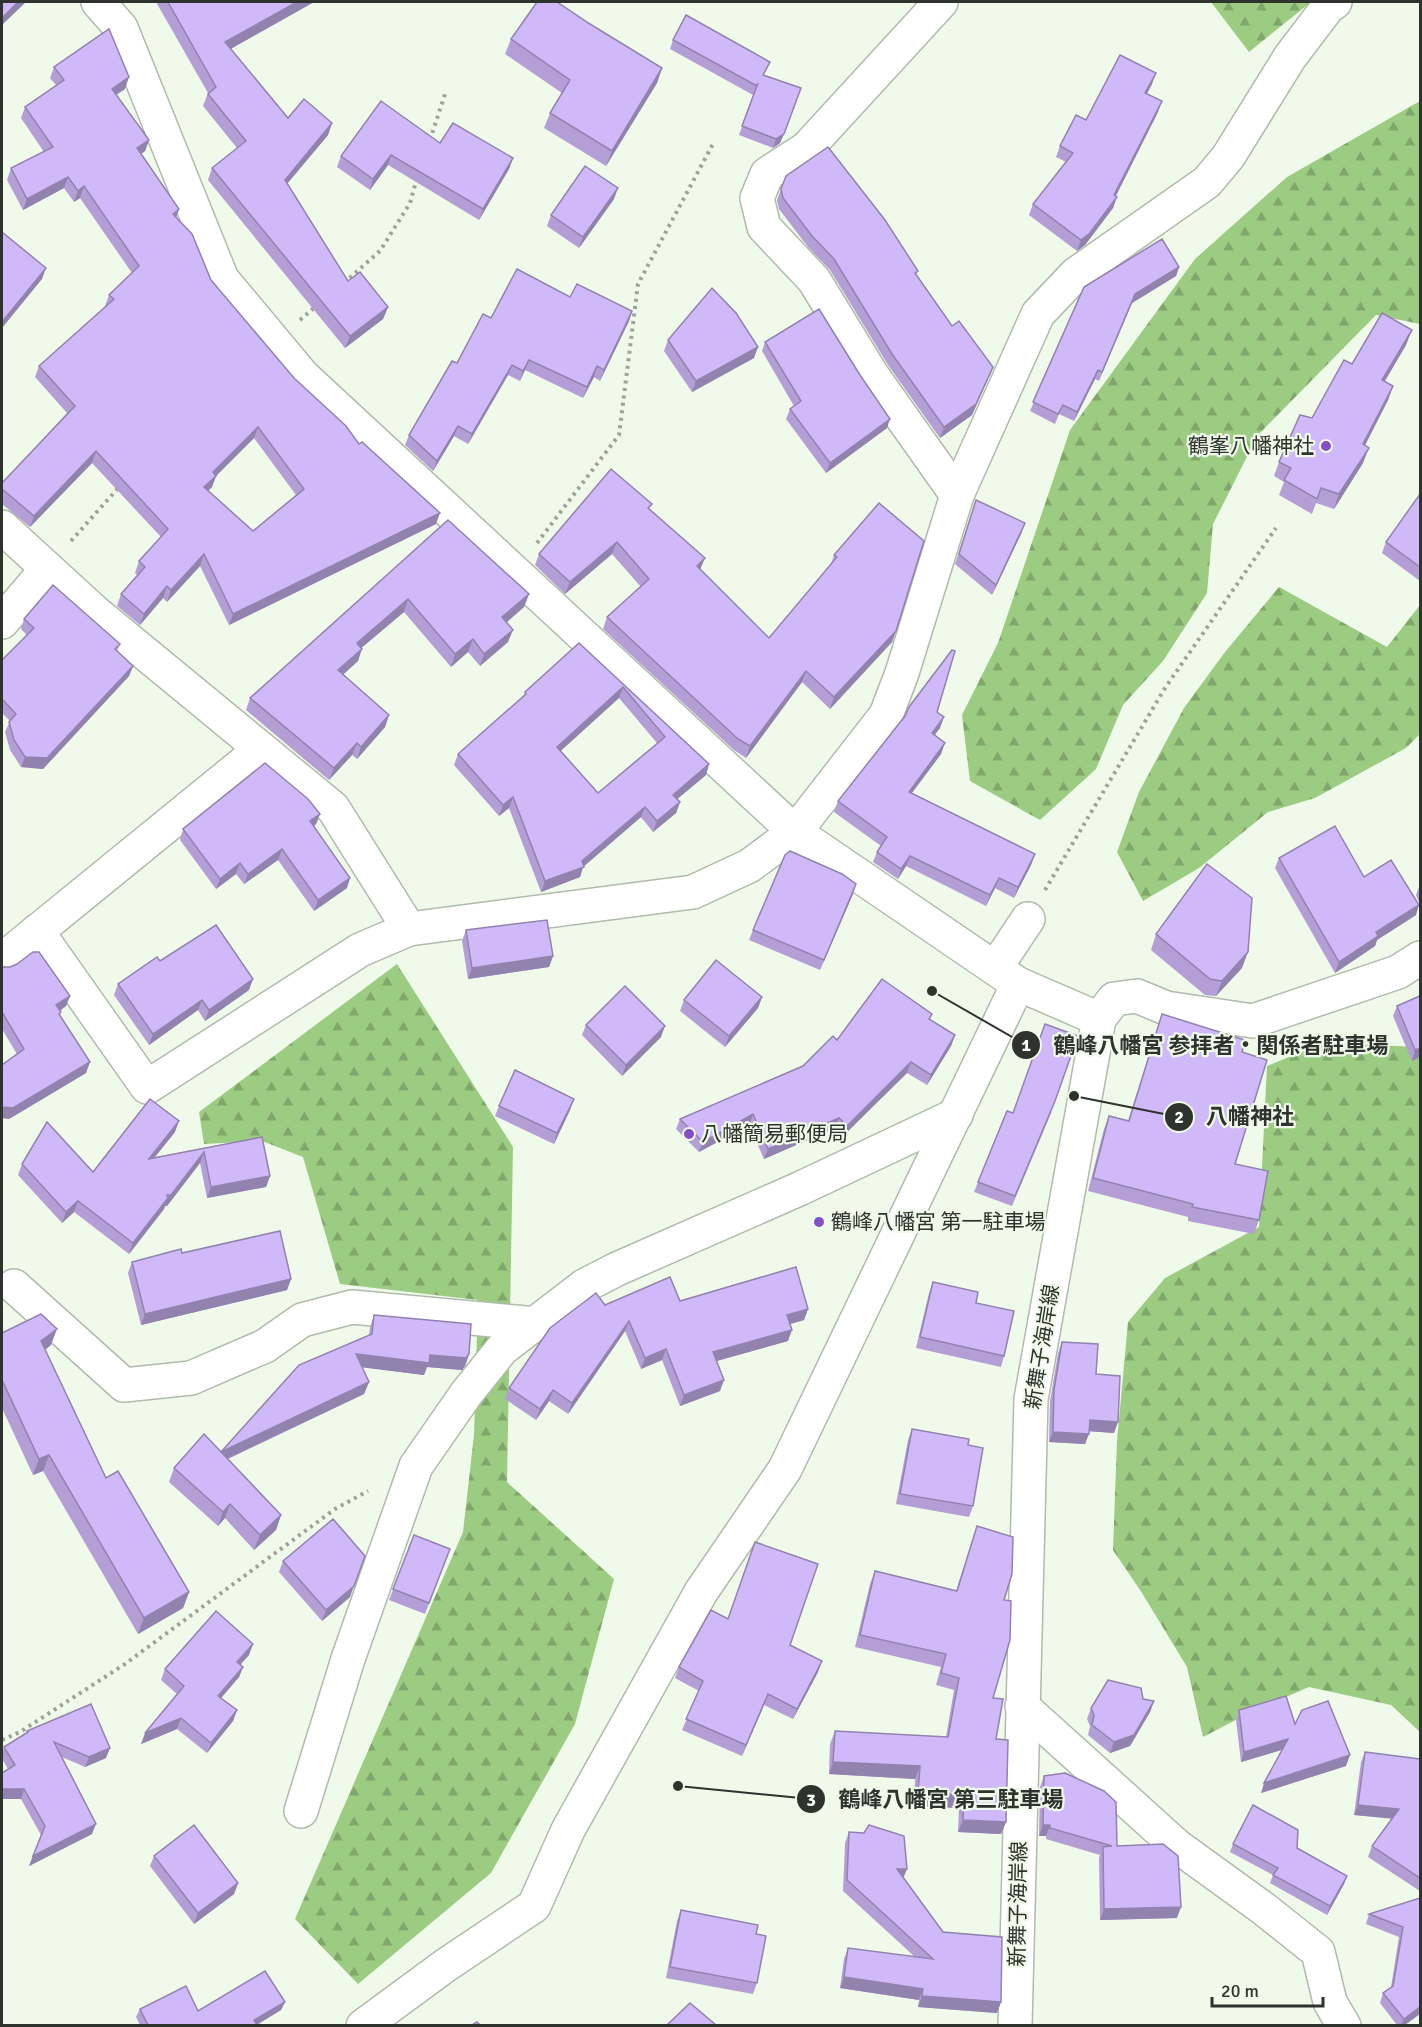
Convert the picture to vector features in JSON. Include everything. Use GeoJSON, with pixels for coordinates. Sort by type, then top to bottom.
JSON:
{"type":"FeatureCollection","features":[{"type":"Feature","properties":{"kind":"street"},"geometry":{"type":"LineString","coordinates":[[98,2],[121,28],[222,279],[303,376],[795,832],[1007,976],[1099,1019],[1114,999],[1137,996],[1166,1008],[1253,1021],[1398,972],[1420,958]]}},
{"type":"Feature","properties":{"kind":"street"},"geometry":{"type":"LineString","coordinates":[[941,2],[807,148],[767,174],[757,198],[764,227],[813,280],[872,375],[957,495]]}},
{"type":"Feature","properties":{"kind":"street"},"geometry":{"type":"LineString","coordinates":[[37,931],[147,1087],[360,950],[409,928],[693,892],[749,866],[795,832],[886,715],[902,673],[957,495],[1038,314],[1076,274],[1207,182],[1228,157],[1290,57],[1328,7],[1335,2]]}},
{"type":"Feature","properties":{"kind":"street"},"geometry":{"type":"LineString","coordinates":[[2,527],[96,614],[333,808],[409,928]]}},
{"type":"Feature","properties":{"kind":"street"},"geometry":{"type":"LineString","coordinates":[[2,622],[47,569]]}},
{"type":"Feature","properties":{"kind":"street"},"geometry":{"type":"LineString","coordinates":[[2,960],[261,749]]}},
{"type":"Feature","properties":{"kind":"street"},"geometry":{"type":"LineString","coordinates":[[363,2025],[446,1965],[534,1906],[568,1830],[702,1592],[785,1468],[956,1114],[1028,919]]}},
{"type":"Feature","properties":{"kind":"street","name":"新舞子海岸線"},"geometry":{"type":"LineString","coordinates":[[1015,2025],[1031,1399],[1099,1019]]}},
{"type":"Feature","properties":{"kind":"street"},"geometry":{"type":"LineString","coordinates":[[301,1812],[348,1659],[416,1466],[466,1394],[502,1349],[584,1286],[617,1269],[799,1189],[956,1114]]}},
{"type":"Feature","properties":{"kind":"street"},"geometry":{"type":"LineString","coordinates":[[14,1286],[124,1384],[191,1378],[265,1346],[302,1320],[352,1307],[536,1324]]}},
{"type":"Feature","properties":{"kind":"street"},"geometry":{"type":"LineString","coordinates":[[1022,1706],[1177,1846],[1264,1909],[1318,1952],[1330,2002],[1344,2025]]}},
{"type":"Feature","properties":{"kind":"path"},"geometry":{"type":"LineString","coordinates":[[514,572],[619,435],[638,284],[714,142]]}},
{"type":"Feature","properties":{"kind":"path"},"geometry":{"type":"LineString","coordinates":[[1028,919],[1165,688],[1276,528]]}},
{"type":"Feature","properties":{"kind":"path"},"geometry":{"type":"LineString","coordinates":[[2,1740],[20,1732],[125,1664],[334,1509],[416,1466]]}},
{"type":"Feature","properties":{"kind":"green space"},"geometry":{"type":"Polygon","coordinates":[[[1211,2],[1311,2],[1249,52],[1211,2]]]}},
{"type":"Feature","properties":{"kind":"green space"},"geometry":{"type":"Polygon","coordinates":[[[1420,101],[1420,324],[1376,315],[1258,435],[1213,524],[1207,593],[1163,661],[1123,705],[1096,769],[1040,820],[970,781],[962,715],[998,643],[1070,430],[1195,259],[1287,177],[1420,101]]]}},
{"type":"Feature","properties":{"kind":"green space"},"geometry":{"type":"Polygon","coordinates":[[[1279,587],[1387,647],[1420,605],[1420,734],[1406,748],[1315,798],[1268,812],[1199,868],[1143,901],[1117,852],[1139,792],[1184,708],[1225,652],[1279,587]]]}},
{"type":"Feature","properties":{"kind":"green space"},"geometry":{"type":"Polygon","coordinates":[[[397,964],[513,1147],[507,1482],[614,1579],[575,1724],[491,1873],[358,1984],[295,1919],[463,1532],[474,1435],[478,1300],[340,1284],[303,1157],[262,1141],[204,1144],[199,1112],[397,964]]]}},
{"type":"Feature","properties":{"kind":"green space"},"geometry":{"type":"Polygon","coordinates":[[[1323,1043],[1420,1047],[1420,1732],[1391,1705],[1309,1687],[1249,1713],[1203,1737],[1187,1667],[1113,1550],[1117,1441],[1128,1322],[1165,1278],[1259,1227],[1267,1066],[1323,1043]]]}},
{"type":"Feature","properties":{"kind":"building"},"geometry":{"type":"Polygon","coordinates":[[[2,2],[18,2],[2,18],[2,2]]]}},
{"type":"Feature","properties":{"kind":"building"},"geometry":{"type":"Polygon","coordinates":[[[168,2],[297,2],[225,42],[288,118],[304,99],[332,123],[285,180],[348,281],[360,272],[388,307],[350,336],[212,168],[246,141],[208,94],[216,87],[168,2]]]}},
{"type":"Feature","properties":{"kind":"building"},"geometry":{"type":"Polygon","coordinates":[[[537,2],[557,2],[662,68],[612,151],[550,113],[570,80],[511,39],[537,2]]]}},
{"type":"Feature","properties":{"kind":"building"},"geometry":{"type":"Polygon","coordinates":[[[686,15],[770,62],[763,75],[801,88],[784,134],[776,139],[742,126],[757,86],[673,40],[686,15]]]}},
{"type":"Feature","properties":{"kind":"building"},"geometry":{"type":"Polygon","coordinates":[[[109,29],[129,77],[112,89],[149,140],[137,148],[179,209],[173,214],[192,234],[211,280],[294,378],[346,426],[359,444],[362,442],[440,513],[233,614],[204,554],[171,590],[167,586],[144,614],[121,594],[145,567],[139,561],[168,529],[96,451],[34,516],[2,489],[2,483],[75,406],[39,366],[114,299],[109,295],[139,266],[84,186],[78,191],[68,177],[27,199],[11,168],[53,147],[25,107],[64,80],[54,67],[109,29]],[[258,427],[213,472],[216,476],[204,487],[253,531],[304,489],[258,427]]]}},
{"type":"Feature","properties":{"kind":"building"},"geometry":{"type":"Polygon","coordinates":[[[1120,55],[1156,73],[1145,93],[1162,101],[1114,195],[1117,197],[1089,234],[1081,240],[1033,204],[1073,153],[1060,146],[1076,115],[1086,120],[1120,55]]]}},
{"type":"Feature","properties":{"kind":"building"},"geometry":{"type":"Polygon","coordinates":[[[381,101],[440,143],[453,123],[513,158],[483,209],[391,155],[373,179],[341,156],[381,101]]]}},
{"type":"Feature","properties":{"kind":"building"},"geometry":{"type":"Polygon","coordinates":[[[828,147],[885,220],[918,271],[915,273],[952,326],[959,321],[993,367],[976,404],[944,427],[892,354],[834,259],[812,236],[783,198],[781,189],[786,176],[828,147]]]}},
{"type":"Feature","properties":{"kind":"building"},"geometry":{"type":"Polygon","coordinates":[[[585,166],[618,188],[583,237],[551,215],[585,166]]]}},
{"type":"Feature","properties":{"kind":"building"},"geometry":{"type":"Polygon","coordinates":[[[2,232],[46,268],[2,322],[2,232]]]}},
{"type":"Feature","properties":{"kind":"building"},"geometry":{"type":"Polygon","coordinates":[[[1162,239],[1179,267],[1135,294],[1102,372],[1098,370],[1077,412],[1063,405],[1058,414],[1033,402],[1084,287],[1162,239]]]}},
{"type":"Feature","properties":{"kind":"building"},"geometry":{"type":"Polygon","coordinates":[[[517,269],[570,297],[577,284],[632,311],[604,370],[597,366],[587,387],[529,360],[523,371],[512,365],[472,434],[458,426],[437,461],[409,435],[452,361],[457,363],[483,314],[491,318],[517,269]]]}},
{"type":"Feature","properties":{"kind":"building"},"geometry":{"type":"Polygon","coordinates":[[[712,288],[736,313],[758,347],[696,381],[668,340],[712,288]]]}},
{"type":"Feature","properties":{"kind":"building"},"geometry":{"type":"Polygon","coordinates":[[[819,309],[890,419],[830,463],[790,409],[801,401],[765,342],[819,309]]]}},
{"type":"Feature","properties":{"kind":"building","name":"鶴峯八幡神社"},"geometry":{"type":"Polygon","coordinates":[[[1382,313],[1412,330],[1382,380],[1393,386],[1363,444],[1369,448],[1339,494],[1321,488],[1317,499],[1284,480],[1291,468],[1279,462],[1300,415],[1312,418],[1344,360],[1352,364],[1382,313]]]}},
{"type":"Feature","properties":{"kind":"building"},"geometry":{"type":"Polygon","coordinates":[[[611,469],[652,504],[648,508],[705,558],[697,566],[769,638],[837,557],[834,555],[879,503],[924,541],[896,631],[834,697],[806,671],[750,746],[738,739],[607,617],[649,579],[617,542],[570,582],[539,554],[611,469]]]}},
{"type":"Feature","properties":{"kind":"building"},"geometry":{"type":"Polygon","coordinates":[[[1420,494],[1420,567],[1386,542],[1420,494]]]}},
{"type":"Feature","properties":{"kind":"building"},"geometry":{"type":"Polygon","coordinates":[[[976,500],[1025,523],[996,585],[959,554],[976,500]]]}},
{"type":"Feature","properties":{"kind":"building"},"geometry":{"type":"Polygon","coordinates":[[[448,520],[529,594],[502,617],[513,630],[484,654],[473,639],[455,654],[408,599],[357,643],[362,649],[338,670],[389,715],[361,747],[357,743],[334,768],[250,698],[448,520]]]}},
{"type":"Feature","properties":{"kind":"building"},"geometry":{"type":"Polygon","coordinates":[[[53,585],[120,644],[115,649],[133,666],[47,758],[25,757],[14,740],[9,722],[16,714],[2,699],[2,660],[34,628],[24,619],[53,585]]]}},
{"type":"Feature","properties":{"kind":"building"},"geometry":{"type":"Polygon","coordinates":[[[579,643],[709,764],[673,795],[680,802],[657,821],[645,807],[582,861],[584,867],[545,881],[513,797],[503,805],[458,754],[526,694],[525,692],[579,643]],[[623,687],[557,747],[598,793],[665,737],[623,687]]]}},
{"type":"Feature","properties":{"kind":"building"},"geometry":{"type":"Polygon","coordinates":[[[952,650],[955,651],[937,712],[944,717],[932,733],[945,743],[909,792],[1035,854],[1018,887],[999,878],[990,895],[910,856],[901,869],[877,852],[887,837],[838,801],[905,716],[909,707],[952,650]]]}},
{"type":"Feature","properties":{"kind":"building"},"geometry":{"type":"Polygon","coordinates":[[[265,763],[308,799],[320,814],[310,821],[350,878],[318,900],[282,849],[248,874],[240,863],[220,879],[183,829],[265,763]]]}},
{"type":"Feature","properties":{"kind":"building"},"geometry":{"type":"Polygon","coordinates":[[[1335,826],[1364,877],[1391,860],[1419,905],[1376,932],[1378,936],[1339,962],[1279,858],[1335,826]]]}},
{"type":"Feature","properties":{"kind":"building"},"geometry":{"type":"Polygon","coordinates":[[[790,851],[842,874],[856,884],[824,960],[753,930],[785,855],[790,851]]]}},
{"type":"Feature","properties":{"kind":"building"},"geometry":{"type":"Polygon","coordinates":[[[1207,864],[1252,898],[1248,952],[1222,981],[1210,979],[1156,934],[1207,864]]]}},
{"type":"Feature","properties":{"kind":"building"},"geometry":{"type":"Polygon","coordinates":[[[547,920],[553,956],[472,968],[466,930],[547,920]]]}},
{"type":"Feature","properties":{"kind":"building"},"geometry":{"type":"Polygon","coordinates":[[[216,925],[253,979],[209,1010],[202,1000],[153,1034],[118,984],[157,957],[160,961],[216,925]]]}},
{"type":"Feature","properties":{"kind":"building"},"geometry":{"type":"Polygon","coordinates":[[[33,952],[39,952],[70,996],[56,1005],[61,1012],[59,1014],[90,1062],[13,1108],[2,1107],[2,1065],[24,1049],[2,1012],[2,967],[17,964],[33,952]]]}},
{"type":"Feature","properties":{"kind":"building"},"geometry":{"type":"Polygon","coordinates":[[[716,960],[762,997],[729,1036],[684,1000],[716,960]]]}},
{"type":"Feature","properties":{"kind":"building"},"geometry":{"type":"Polygon","coordinates":[[[882,979],[932,1014],[929,1019],[955,1035],[931,1075],[911,1062],[847,1126],[839,1118],[768,1149],[753,1114],[703,1142],[680,1119],[803,1066],[833,1036],[837,1040],[882,979]]]}},
{"type":"Feature","properties":{"kind":"building"},"geometry":{"type":"Polygon","coordinates":[[[625,986],[665,1026],[626,1065],[586,1025],[625,986]]]}},
{"type":"Feature","properties":{"kind":"building"},"geometry":{"type":"Polygon","coordinates":[[[1420,996],[1420,1048],[1415,1050],[1397,1006],[1420,996]]]}},
{"type":"Feature","properties":{"kind":"building"},"geometry":{"type":"Polygon","coordinates":[[[1162,1014],[1245,1040],[1242,1052],[1267,1060],[1235,1164],[1268,1171],[1259,1220],[1192,1207],[1193,1204],[1093,1178],[1109,1116],[1129,1121],[1162,1014]]]}},
{"type":"Feature","properties":{"kind":"building"},"geometry":{"type":"Polygon","coordinates":[[[1045,1024],[1078,1036],[1055,1101],[1015,1196],[978,1182],[1007,1111],[1013,1113],[1045,1024]]]}},
{"type":"Feature","properties":{"kind":"building"},"geometry":{"type":"Polygon","coordinates":[[[515,1070],[574,1099],[557,1133],[499,1106],[515,1070]]]}},
{"type":"Feature","properties":{"kind":"building"},"geometry":{"type":"Polygon","coordinates":[[[150,1099],[179,1121],[149,1159],[262,1137],[270,1176],[211,1187],[204,1152],[171,1195],[167,1195],[168,1198],[133,1243],[78,1201],[66,1212],[22,1164],[47,1122],[93,1172],[150,1099]]]}},
{"type":"Feature","properties":{"kind":"building"},"geometry":{"type":"Polygon","coordinates":[[[280,1231],[291,1279],[145,1314],[132,1262],[181,1249],[182,1253],[280,1231]]]}},
{"type":"Feature","properties":{"kind":"building"},"geometry":{"type":"Polygon","coordinates":[[[796,1267],[808,1309],[787,1315],[792,1330],[713,1352],[724,1380],[684,1395],[666,1349],[645,1358],[629,1321],[572,1403],[553,1390],[540,1409],[509,1388],[550,1328],[596,1293],[605,1305],[670,1277],[680,1301],[796,1267]]]}},
{"type":"Feature","properties":{"kind":"building"},"geometry":{"type":"Polygon","coordinates":[[[933,1282],[978,1292],[976,1303],[1014,1311],[1004,1356],[920,1337],[933,1282]]]}},
{"type":"Feature","properties":{"kind":"building"},"geometry":{"type":"Polygon","coordinates":[[[41,1314],[57,1329],[41,1341],[106,1478],[118,1471],[189,1592],[144,1618],[49,1455],[39,1459],[2,1380],[2,1333],[41,1314]]]}},
{"type":"Feature","properties":{"kind":"building"},"geometry":{"type":"Polygon","coordinates":[[[374,1315],[471,1324],[469,1354],[466,1358],[430,1355],[429,1363],[356,1354],[369,1382],[221,1452],[299,1365],[372,1334],[374,1315]]]}},
{"type":"Feature","properties":{"kind":"building"},"geometry":{"type":"Polygon","coordinates":[[[1062,1342],[1098,1344],[1096,1374],[1120,1376],[1118,1422],[1090,1420],[1089,1434],[1053,1432],[1054,1390],[1062,1342]]]}},
{"type":"Feature","properties":{"kind":"building"},"geometry":{"type":"Polygon","coordinates":[[[912,1429],[969,1439],[968,1445],[983,1448],[973,1506],[900,1494],[912,1429]]]}},
{"type":"Feature","properties":{"kind":"building"},"geometry":{"type":"Polygon","coordinates":[[[204,1434],[281,1515],[260,1535],[230,1504],[223,1512],[174,1468],[204,1434]]]}},
{"type":"Feature","properties":{"kind":"building"},"geometry":{"type":"Polygon","coordinates":[[[333,1519],[365,1556],[354,1586],[326,1610],[283,1561],[333,1519]]]}},
{"type":"Feature","properties":{"kind":"building"},"geometry":{"type":"Polygon","coordinates":[[[977,1526],[1013,1537],[1012,1574],[1004,1600],[1011,1601],[1010,1640],[993,1698],[1003,1699],[996,1739],[1008,1740],[1006,1822],[963,1820],[964,1795],[918,1793],[920,1766],[833,1762],[835,1731],[948,1737],[959,1678],[941,1673],[946,1654],[860,1635],[875,1571],[957,1591],[977,1526]]]}},
{"type":"Feature","properties":{"kind":"building"},"geometry":{"type":"Polygon","coordinates":[[[414,1535],[450,1549],[429,1603],[393,1589],[414,1535]]]}},
{"type":"Feature","properties":{"kind":"building"},"geometry":{"type":"Polygon","coordinates":[[[755,1542],[818,1564],[790,1645],[822,1661],[797,1709],[768,1694],[746,1745],[686,1719],[703,1681],[679,1667],[711,1610],[728,1619],[755,1542]]]}},
{"type":"Feature","properties":{"kind":"building"},"geometry":{"type":"Polygon","coordinates":[[[216,1611],[253,1644],[237,1662],[243,1667],[218,1696],[237,1710],[211,1743],[181,1718],[145,1733],[184,1686],[165,1669],[216,1611]]]}},
{"type":"Feature","properties":{"kind":"building"},"geometry":{"type":"Polygon","coordinates":[[[1108,1680],[1141,1688],[1143,1699],[1154,1701],[1134,1735],[1114,1742],[1092,1725],[1094,1715],[1091,1708],[1108,1680]]]}},
{"type":"Feature","properties":{"kind":"building"},"geometry":{"type":"Polygon","coordinates":[[[1286,1696],[1295,1724],[1302,1710],[1328,1701],[1350,1755],[1264,1783],[1288,1739],[1244,1752],[1239,1710],[1286,1696]]]}},
{"type":"Feature","properties":{"kind":"building"},"geometry":{"type":"Polygon","coordinates":[[[91,1704],[110,1748],[89,1757],[54,1742],[96,1824],[33,1856],[45,1826],[24,1789],[2,1789],[2,1773],[15,1765],[4,1747],[27,1731],[91,1704]]]}},
{"type":"Feature","properties":{"kind":"building"},"geometry":{"type":"Polygon","coordinates":[[[1365,1752],[1420,1759],[1420,1878],[1372,1846],[1399,1809],[1358,1805],[1365,1752]]]}},
{"type":"Feature","properties":{"kind":"building"},"geometry":{"type":"Polygon","coordinates":[[[1065,1773],[1104,1791],[1116,1802],[1117,1846],[1163,1844],[1178,1856],[1181,1907],[1104,1909],[1103,1847],[1112,1846],[1050,1828],[1050,1825],[1043,1825],[1044,1776],[1065,1773]]]}},
{"type":"Feature","properties":{"kind":"building"},"geometry":{"type":"Polygon","coordinates":[[[1253,1805],[1298,1830],[1297,1848],[1347,1876],[1330,1906],[1273,1875],[1278,1868],[1233,1844],[1253,1805]]]}},
{"type":"Feature","properties":{"kind":"building"},"geometry":{"type":"Polygon","coordinates":[[[194,1825],[238,1883],[198,1913],[154,1856],[194,1825]]]}},
{"type":"Feature","properties":{"kind":"building"},"geometry":{"type":"Polygon","coordinates":[[[869,1825],[904,1836],[907,1869],[897,1869],[943,1932],[1002,1937],[1001,2002],[922,1996],[923,1989],[844,1977],[848,1948],[933,1959],[847,1880],[849,1832],[864,1833],[869,1825]]]}},
{"type":"Feature","properties":{"kind":"building"},"geometry":{"type":"Polygon","coordinates":[[[1420,1898],[1420,2007],[1404,2019],[1383,1993],[1393,1986],[1403,1927],[1369,1914],[1420,1898]]]}},
{"type":"Feature","properties":{"kind":"building"},"geometry":{"type":"Polygon","coordinates":[[[681,1910],[758,1925],[756,1934],[766,1936],[757,1983],[670,1967],[681,1910]]]}},
{"type":"Feature","properties":{"kind":"building"},"geometry":{"type":"Polygon","coordinates":[[[265,1971],[285,2002],[254,2020],[257,2025],[148,2025],[140,2009],[186,1986],[198,2011],[265,1971]]]}},
{"type":"Feature","properties":{"kind":"building"},"geometry":{"type":"Polygon","coordinates":[[[690,2003],[716,2025],[667,2025],[690,2003]]]}},
{"type":"Feature","properties":{"kind":"place","name":"鶴峯八幡神社"},"geometry":{"type":"Point","coordinates":[1326,446]}},
{"type":"Feature","properties":{"kind":"place","name":"鶴峰八幡宮 参拝者・関係者駐車場"},"geometry":{"type":"Point","coordinates":[932,991]}},
{"type":"Feature","properties":{"kind":"place","name":"八幡神社"},"geometry":{"type":"Point","coordinates":[1074,1096]}},
{"type":"Feature","properties":{"kind":"place","name":"八幡簡易郵便局"},"geometry":{"type":"Point","coordinates":[689,1134]}},
{"type":"Feature","properties":{"kind":"place","name":"鶴峰八幡宮 第一駐車場"},"geometry":{"type":"Point","coordinates":[819,1222]}},
{"type":"Feature","properties":{"kind":"place","name":"鶴峰八幡宮 第三駐車場"},"geometry":{"type":"Point","coordinates":[678,1786]}}]}
